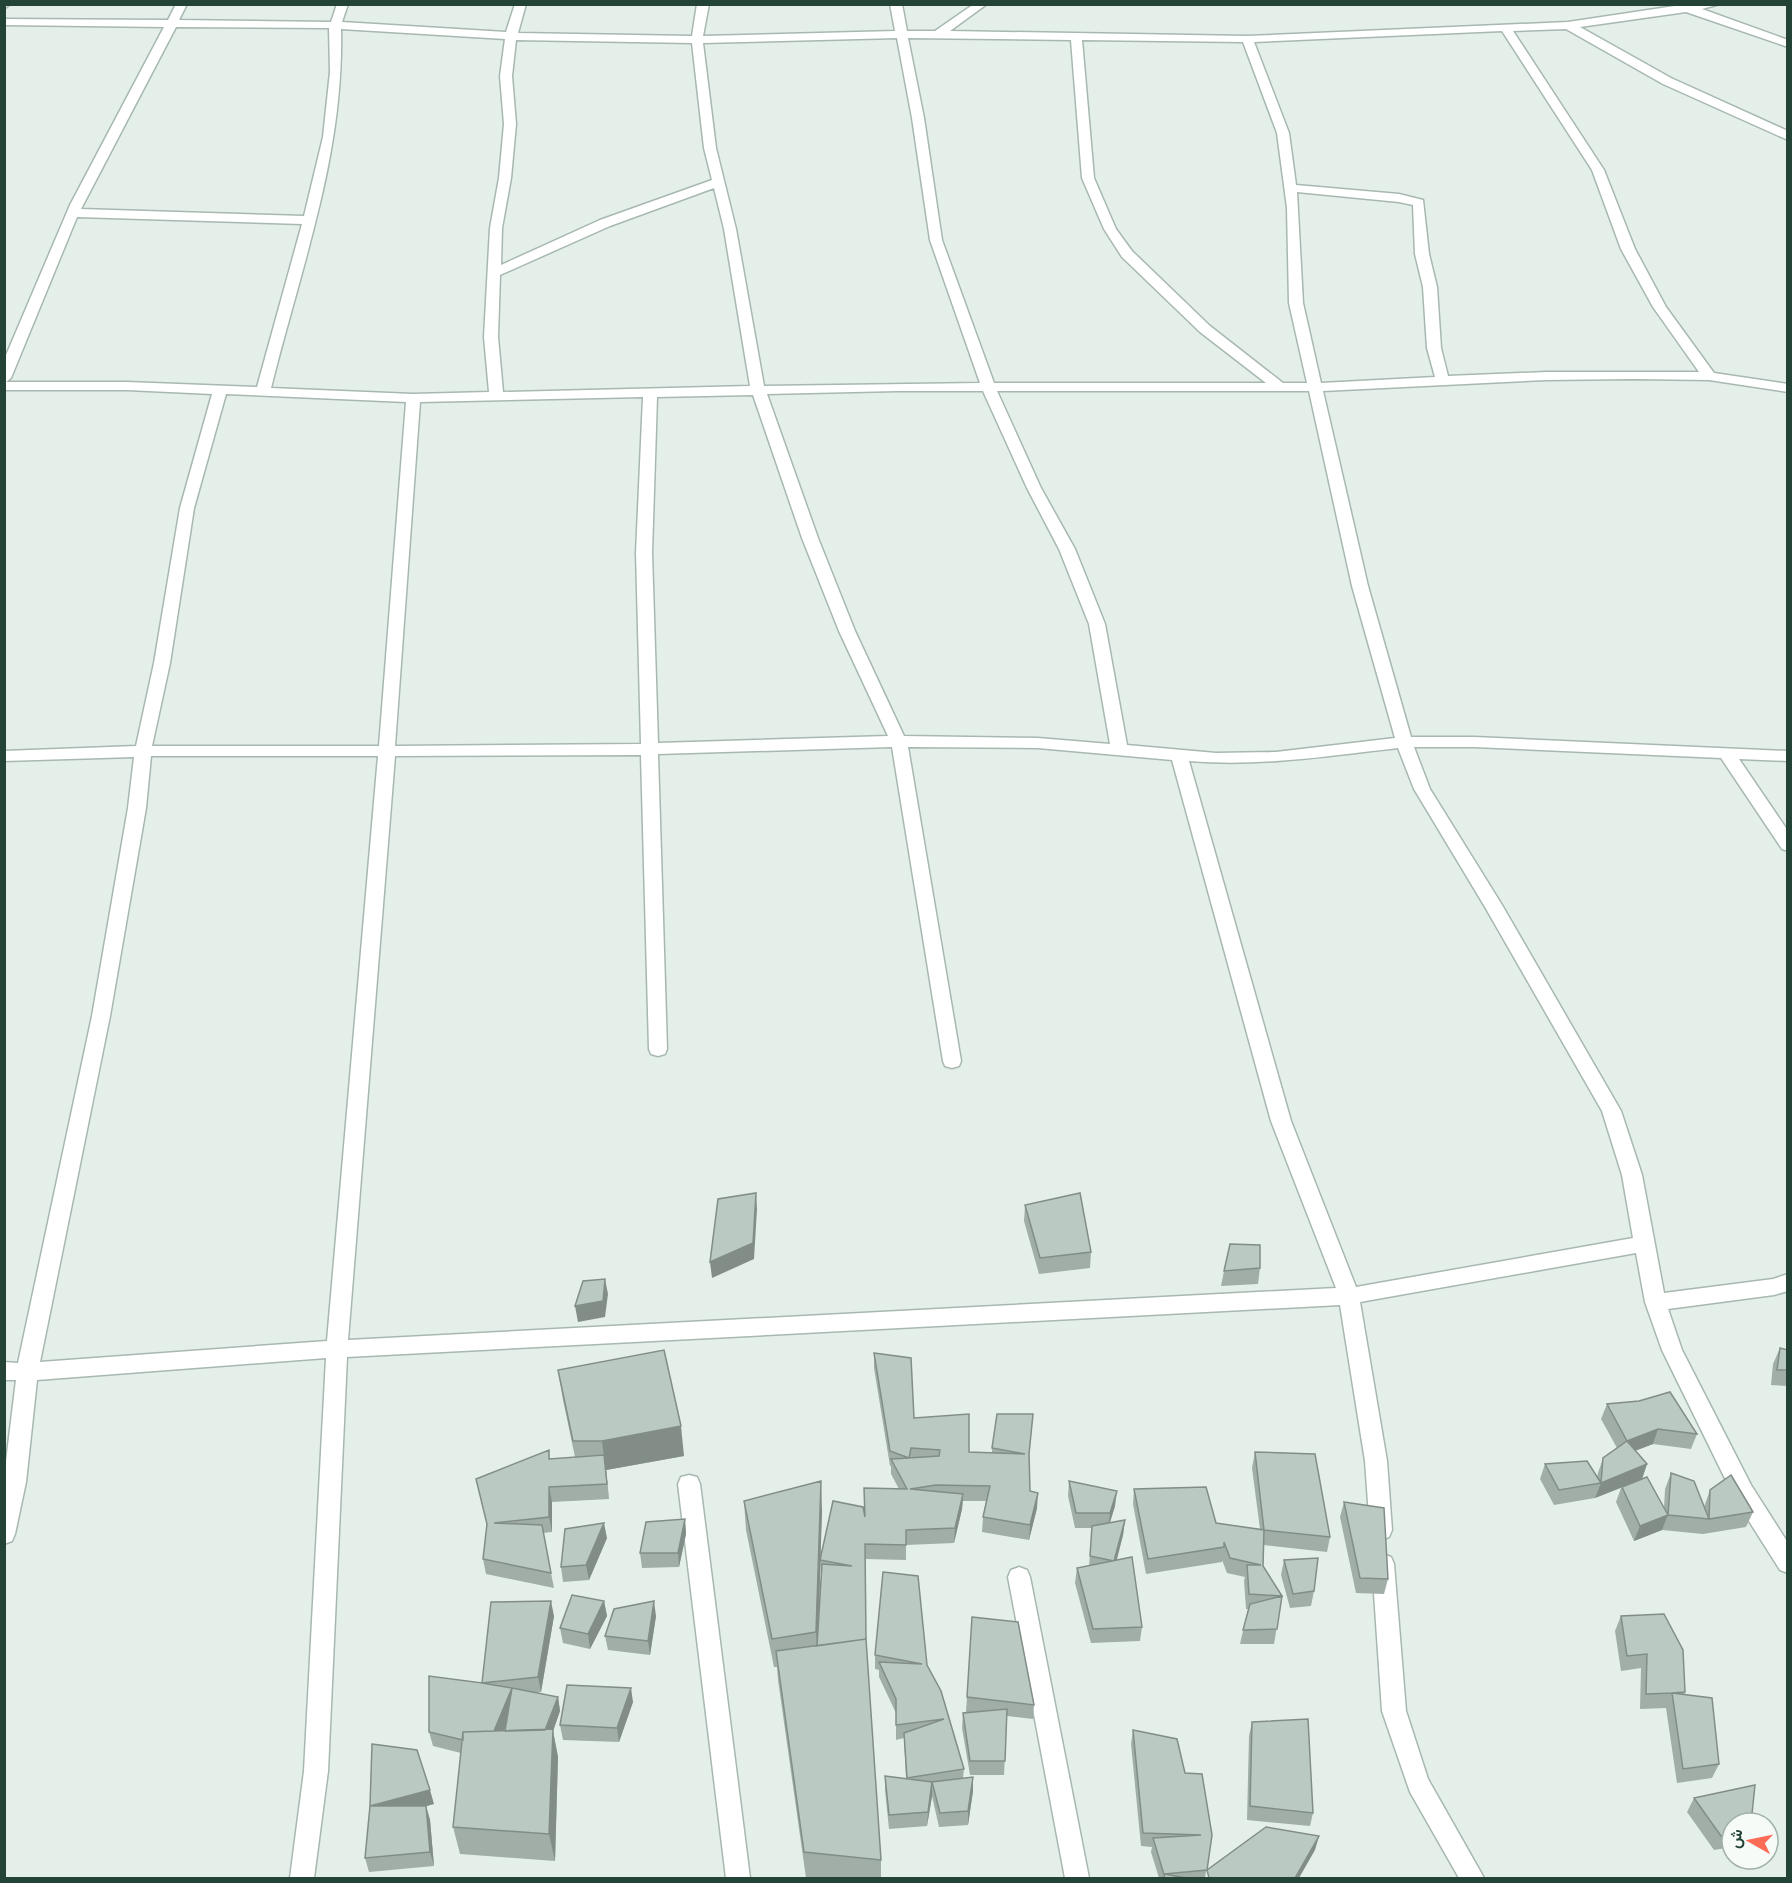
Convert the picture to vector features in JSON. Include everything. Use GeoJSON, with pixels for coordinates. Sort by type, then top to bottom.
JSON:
{"type":"FeatureCollection","features":[{"type":"Feature","properties":{"kind":"street"},"geometry":{"type":"LineString","coordinates":[[4,378],[73,213],[182,4]]}},
{"type":"Feature","properties":{"kind":"street"},"geometry":{"type":"LineString","coordinates":[[263,393],[299,266],[329,137],[336,72],[335,25],[343,4]]}},
{"type":"Feature","properties":{"kind":"street"},"geometry":{"type":"LineString","coordinates":[[496,396],[491,337],[496,272],[496,228],[505,178],[510,124],[506,76],[511,36],[520,4]]}},
{"type":"Feature","properties":{"kind":"street"},"geometry":{"type":"LineString","coordinates":[[703,4],[697,40],[705,117],[710,148],[730,229],[759,390],[810,538],[847,631],[899,742],[952,1061]]}},
{"type":"Feature","properties":{"kind":"street"},"geometry":{"type":"LineString","coordinates":[[896,4],[936,240],[989,388],[1034,488],[1067,549],[1097,624],[1119,748]]}},
{"type":"Feature","properties":{"kind":"street"},"geometry":{"type":"LineString","coordinates":[[938,34],[982,4]]}},
{"type":"Feature","properties":{"kind":"street"},"geometry":{"type":"LineString","coordinates":[[4,22],[335,25],[511,36],[697,40],[902,34],[1247,39],[1568,25],[1715,4]]}},
{"type":"Feature","properties":{"kind":"street"},"geometry":{"type":"LineString","coordinates":[[1686,7],[1788,44]]}},
{"type":"Feature","properties":{"kind":"street"},"geometry":{"type":"LineString","coordinates":[[1568,25],[1667,81],[1788,136]]}},
{"type":"Feature","properties":{"kind":"street"},"geometry":{"type":"LineString","coordinates":[[1506,29],[1598,170],[1628,249],[1660,307],[1709,376]]}},
{"type":"Feature","properties":{"kind":"street"},"geometry":{"type":"LineString","coordinates":[[1076,36],[1088,178],[1110,229],[1127,254],[1205,330],[1280,387]]}},
{"type":"Feature","properties":{"kind":"street"},"geometry":{"type":"LineString","coordinates":[[1247,39],[1283,133],[1291,188],[1296,303],[1360,586],[1404,742],[1422,789],[1493,905],[1611,1111],[1632,1175],[1655,1302],[1672,1350],[1743,1492],[1788,1563]]}},
{"type":"Feature","properties":{"kind":"street"},"geometry":{"type":"LineString","coordinates":[[496,272],[606,223],[719,182]]}},
{"type":"Feature","properties":{"kind":"street"},"geometry":{"type":"LineString","coordinates":[[1291,188],[1399,198],[1419,203],[1422,254],[1430,287],[1434,348],[1442,380]]}},
{"type":"Feature","properties":{"kind":"street"},"geometry":{"type":"LineString","coordinates":[[73,213],[309,219]]}},
{"type":"Feature","properties":{"kind":"street"},"geometry":{"type":"LineString","coordinates":[[4,386],[127,386],[413,398],[759,390],[1316,387],[1546,376],[1709,376],[1788,388]]}},
{"type":"Feature","properties":{"kind":"street"},"geometry":{"type":"LineString","coordinates":[[4,1534],[15,1482],[27,1372],[100,1016],[137,807],[143,751],[162,663],[187,508],[220,391]]}},
{"type":"Feature","properties":{"kind":"street"},"geometry":{"type":"LineString","coordinates":[[650,394],[644,553],[658,1049]]}},
{"type":"Feature","properties":{"kind":"street"},"geometry":{"type":"LineString","coordinates":[[302,1878],[316,1771],[337,1349],[388,750],[413,398]]}},
{"type":"Feature","properties":{"kind":"street"},"geometry":{"type":"LineString","coordinates":[[4,756],[143,751],[650,750],[899,742],[1038,742],[1216,758],[1276,758],[1404,742],[1474,742],[1788,756]]}},
{"type":"Feature","properties":{"kind":"street"},"geometry":{"type":"LineString","coordinates":[[1725,753],[1788,845]]}},
{"type":"Feature","properties":{"kind":"street"},"geometry":{"type":"LineString","coordinates":[[1179,754],[1281,1121],[1349,1296],[1376,1461],[1394,1710],[1418,1784],[1472,1878]]}},
{"type":"Feature","properties":{"kind":"street"},"geometry":{"type":"LineString","coordinates":[[4,1371],[27,1372],[337,1349],[1349,1296],[1643,1244]]}},
{"type":"Feature","properties":{"kind":"street"},"geometry":{"type":"LineString","coordinates":[[1655,1302],[1774,1287],[1788,1282]]}},
{"type":"Feature","properties":{"kind":"street"},"geometry":{"type":"LineString","coordinates":[[689,1484],[738,1878]]}},
{"type":"Feature","properties":{"kind":"street"},"geometry":{"type":"LineString","coordinates":[[1019,1577],[1077,1878]]}},
{"type":"Feature","properties":{"kind":"building"},"geometry":{"type":"Polygon","coordinates":[[[756,1193],[753,1243],[710,1262],[718,1199],[756,1193]]]}},
{"type":"Feature","properties":{"kind":"building"},"geometry":{"type":"Polygon","coordinates":[[[1080,1193],[1091,1252],[1040,1258],[1025,1205],[1080,1193]]]}},
{"type":"Feature","properties":{"kind":"building"},"geometry":{"type":"Polygon","coordinates":[[[1230,1244],[1260,1245],[1260,1268],[1224,1271],[1230,1244]]]}},
{"type":"Feature","properties":{"kind":"building"},"geometry":{"type":"Polygon","coordinates":[[[605,1279],[603,1301],[575,1306],[583,1281],[605,1279]]]}},
{"type":"Feature","properties":{"kind":"building"},"geometry":{"type":"Polygon","coordinates":[[[1780,1348],[1788,1350],[1788,1370],[1777,1370],[1780,1348]]]}},
{"type":"Feature","properties":{"kind":"building"},"geometry":{"type":"Polygon","coordinates":[[[664,1350],[681,1426],[602,1441],[573,1441],[558,1370],[664,1350]]]}},
{"type":"Feature","properties":{"kind":"building"},"geometry":{"type":"Polygon","coordinates":[[[874,1353],[911,1358],[914,1418],[969,1414],[969,1452],[1025,1454],[992,1448],[997,1414],[1033,1414],[1029,1454],[1030,1491],[1038,1493],[1030,1525],[983,1517],[990,1486],[936,1485],[910,1489],[963,1494],[955,1528],[906,1530],[906,1545],[865,1544],[866,1639],[817,1646],[822,1564],[852,1566],[820,1560],[833,1501],[863,1507],[865,1517],[864,1488],[907,1489],[891,1459],[909,1458],[890,1451],[874,1353]],[[911,1448],[909,1458],[939,1456],[940,1450],[911,1448]]]}},
{"type":"Feature","properties":{"kind":"building"},"geometry":{"type":"Polygon","coordinates":[[[1670,1392],[1697,1434],[1658,1429],[1627,1441],[1607,1404],[1639,1401],[1670,1392]]]}},
{"type":"Feature","properties":{"kind":"building"},"geometry":{"type":"Polygon","coordinates":[[[1627,1441],[1647,1464],[1601,1483],[1603,1458],[1627,1441]]]}},
{"type":"Feature","properties":{"kind":"building"},"geometry":{"type":"Polygon","coordinates":[[[549,1450],[549,1459],[604,1455],[607,1484],[549,1487],[549,1517],[494,1523],[542,1525],[551,1573],[483,1559],[487,1524],[476,1479],[549,1450]]]}},
{"type":"Feature","properties":{"kind":"building"},"geometry":{"type":"Polygon","coordinates":[[[1255,1452],[1315,1454],[1330,1537],[1264,1530],[1255,1452]]]}},
{"type":"Feature","properties":{"kind":"building"},"geometry":{"type":"Polygon","coordinates":[[[1587,1461],[1601,1483],[1559,1490],[1545,1464],[1587,1461]]]}},
{"type":"Feature","properties":{"kind":"building"},"geometry":{"type":"Polygon","coordinates":[[[1671,1473],[1694,1481],[1709,1519],[1668,1515],[1671,1473]]]}},
{"type":"Feature","properties":{"kind":"building"},"geometry":{"type":"Polygon","coordinates":[[[1731,1475],[1753,1512],[1709,1519],[1710,1490],[1731,1475]]]}},
{"type":"Feature","properties":{"kind":"building"},"geometry":{"type":"Polygon","coordinates":[[[1647,1477],[1668,1515],[1640,1526],[1622,1487],[1647,1477]]]}},
{"type":"Feature","properties":{"kind":"building"},"geometry":{"type":"Polygon","coordinates":[[[821,1481],[816,1632],[772,1639],[744,1501],[821,1481]]]}},
{"type":"Feature","properties":{"kind":"building"},"geometry":{"type":"Polygon","coordinates":[[[1069,1481],[1117,1491],[1110,1513],[1076,1513],[1069,1481]]]}},
{"type":"Feature","properties":{"kind":"building"},"geometry":{"type":"Polygon","coordinates":[[[1206,1487],[1216,1523],[1264,1530],[1263,1566],[1282,1596],[1249,1594],[1247,1565],[1261,1565],[1230,1558],[1224,1542],[1224,1547],[1148,1559],[1134,1489],[1206,1487]]]}},
{"type":"Feature","properties":{"kind":"building"},"geometry":{"type":"Polygon","coordinates":[[[1344,1502],[1384,1508],[1388,1579],[1360,1578],[1344,1502]]]}},
{"type":"Feature","properties":{"kind":"building"},"geometry":{"type":"Polygon","coordinates":[[[685,1519],[678,1553],[640,1553],[646,1522],[685,1519]]]}},
{"type":"Feature","properties":{"kind":"building"},"geometry":{"type":"Polygon","coordinates":[[[1125,1520],[1114,1561],[1090,1556],[1092,1526],[1125,1520]]]}},
{"type":"Feature","properties":{"kind":"building"},"geometry":{"type":"Polygon","coordinates":[[[604,1523],[586,1565],[561,1567],[565,1529],[604,1523]]]}},
{"type":"Feature","properties":{"kind":"building"},"geometry":{"type":"Polygon","coordinates":[[[1132,1557],[1142,1627],[1093,1629],[1077,1568],[1132,1557]]]}},
{"type":"Feature","properties":{"kind":"building"},"geometry":{"type":"Polygon","coordinates":[[[1318,1558],[1314,1591],[1293,1594],[1284,1560],[1318,1558]]]}},
{"type":"Feature","properties":{"kind":"building"},"geometry":{"type":"Polygon","coordinates":[[[883,1572],[918,1576],[927,1665],[941,1691],[964,1769],[907,1778],[904,1733],[944,1719],[896,1725],[896,1699],[879,1662],[922,1664],[875,1655],[883,1572]]]}},
{"type":"Feature","properties":{"kind":"building"},"geometry":{"type":"Polygon","coordinates":[[[572,1595],[604,1601],[588,1634],[560,1628],[572,1595]]]}},
{"type":"Feature","properties":{"kind":"building"},"geometry":{"type":"Polygon","coordinates":[[[1282,1596],[1277,1629],[1243,1630],[1250,1604],[1282,1596]]]}},
{"type":"Feature","properties":{"kind":"building"},"geometry":{"type":"Polygon","coordinates":[[[551,1601],[538,1677],[482,1683],[491,1602],[551,1601]]]}},
{"type":"Feature","properties":{"kind":"building"},"geometry":{"type":"Polygon","coordinates":[[[654,1601],[648,1641],[605,1636],[614,1609],[654,1601]]]}},
{"type":"Feature","properties":{"kind":"building"},"geometry":{"type":"Polygon","coordinates":[[[1664,1614],[1683,1650],[1685,1692],[1646,1694],[1647,1654],[1627,1656],[1621,1616],[1664,1614]]]}},
{"type":"Feature","properties":{"kind":"building"},"geometry":{"type":"Polygon","coordinates":[[[972,1617],[1018,1622],[1034,1705],[967,1697],[972,1617]]]}},
{"type":"Feature","properties":{"kind":"building"},"geometry":{"type":"Polygon","coordinates":[[[866,1639],[881,1860],[804,1852],[776,1651],[866,1639]]]}},
{"type":"Feature","properties":{"kind":"building"},"geometry":{"type":"Polygon","coordinates":[[[429,1676],[512,1688],[494,1731],[463,1732],[463,1740],[429,1732],[429,1676]]]}},
{"type":"Feature","properties":{"kind":"building"},"geometry":{"type":"Polygon","coordinates":[[[567,1685],[631,1688],[617,1728],[560,1725],[567,1685]]]}},
{"type":"Feature","properties":{"kind":"building"},"geometry":{"type":"Polygon","coordinates":[[[512,1688],[558,1697],[545,1730],[505,1731],[512,1688]]]}},
{"type":"Feature","properties":{"kind":"building"},"geometry":{"type":"Polygon","coordinates":[[[1672,1693],[1712,1698],[1719,1764],[1683,1769],[1672,1693]]]}},
{"type":"Feature","properties":{"kind":"building"},"geometry":{"type":"Polygon","coordinates":[[[1007,1709],[1005,1761],[970,1761],[963,1713],[1007,1709]]]}},
{"type":"Feature","properties":{"kind":"building"},"geometry":{"type":"Polygon","coordinates":[[[1308,1719],[1313,1813],[1250,1806],[1252,1722],[1308,1719]]]}},
{"type":"Feature","properties":{"kind":"building"},"geometry":{"type":"Polygon","coordinates":[[[553,1729],[549,1834],[453,1827],[463,1732],[553,1729]]]}},
{"type":"Feature","properties":{"kind":"building"},"geometry":{"type":"Polygon","coordinates":[[[1133,1730],[1177,1739],[1185,1773],[1202,1774],[1212,1835],[1207,1870],[1164,1874],[1186,1878],[1165,1878],[1153,1838],[1201,1835],[1143,1833],[1133,1730]]]}},
{"type":"Feature","properties":{"kind":"building"},"geometry":{"type":"Polygon","coordinates":[[[372,1744],[417,1750],[430,1790],[370,1806],[372,1744]]]}},
{"type":"Feature","properties":{"kind":"building"},"geometry":{"type":"Polygon","coordinates":[[[885,1776],[932,1782],[928,1812],[889,1815],[885,1776]]]}},
{"type":"Feature","properties":{"kind":"building"},"geometry":{"type":"Polygon","coordinates":[[[973,1777],[968,1811],[940,1813],[932,1782],[973,1777]]]}},
{"type":"Feature","properties":{"kind":"building"},"geometry":{"type":"Polygon","coordinates":[[[1755,1785],[1752,1811],[1720,1811],[1720,1835],[1694,1798],[1755,1785]]]}},
{"type":"Feature","properties":{"kind":"building"},"geometry":{"type":"Polygon","coordinates":[[[370,1806],[426,1806],[430,1852],[365,1858],[370,1806]]]}},
{"type":"Feature","properties":{"kind":"building"},"geometry":{"type":"Polygon","coordinates":[[[1266,1827],[1319,1836],[1295,1878],[1209,1878],[1207,1870],[1266,1827]]]}}]}
